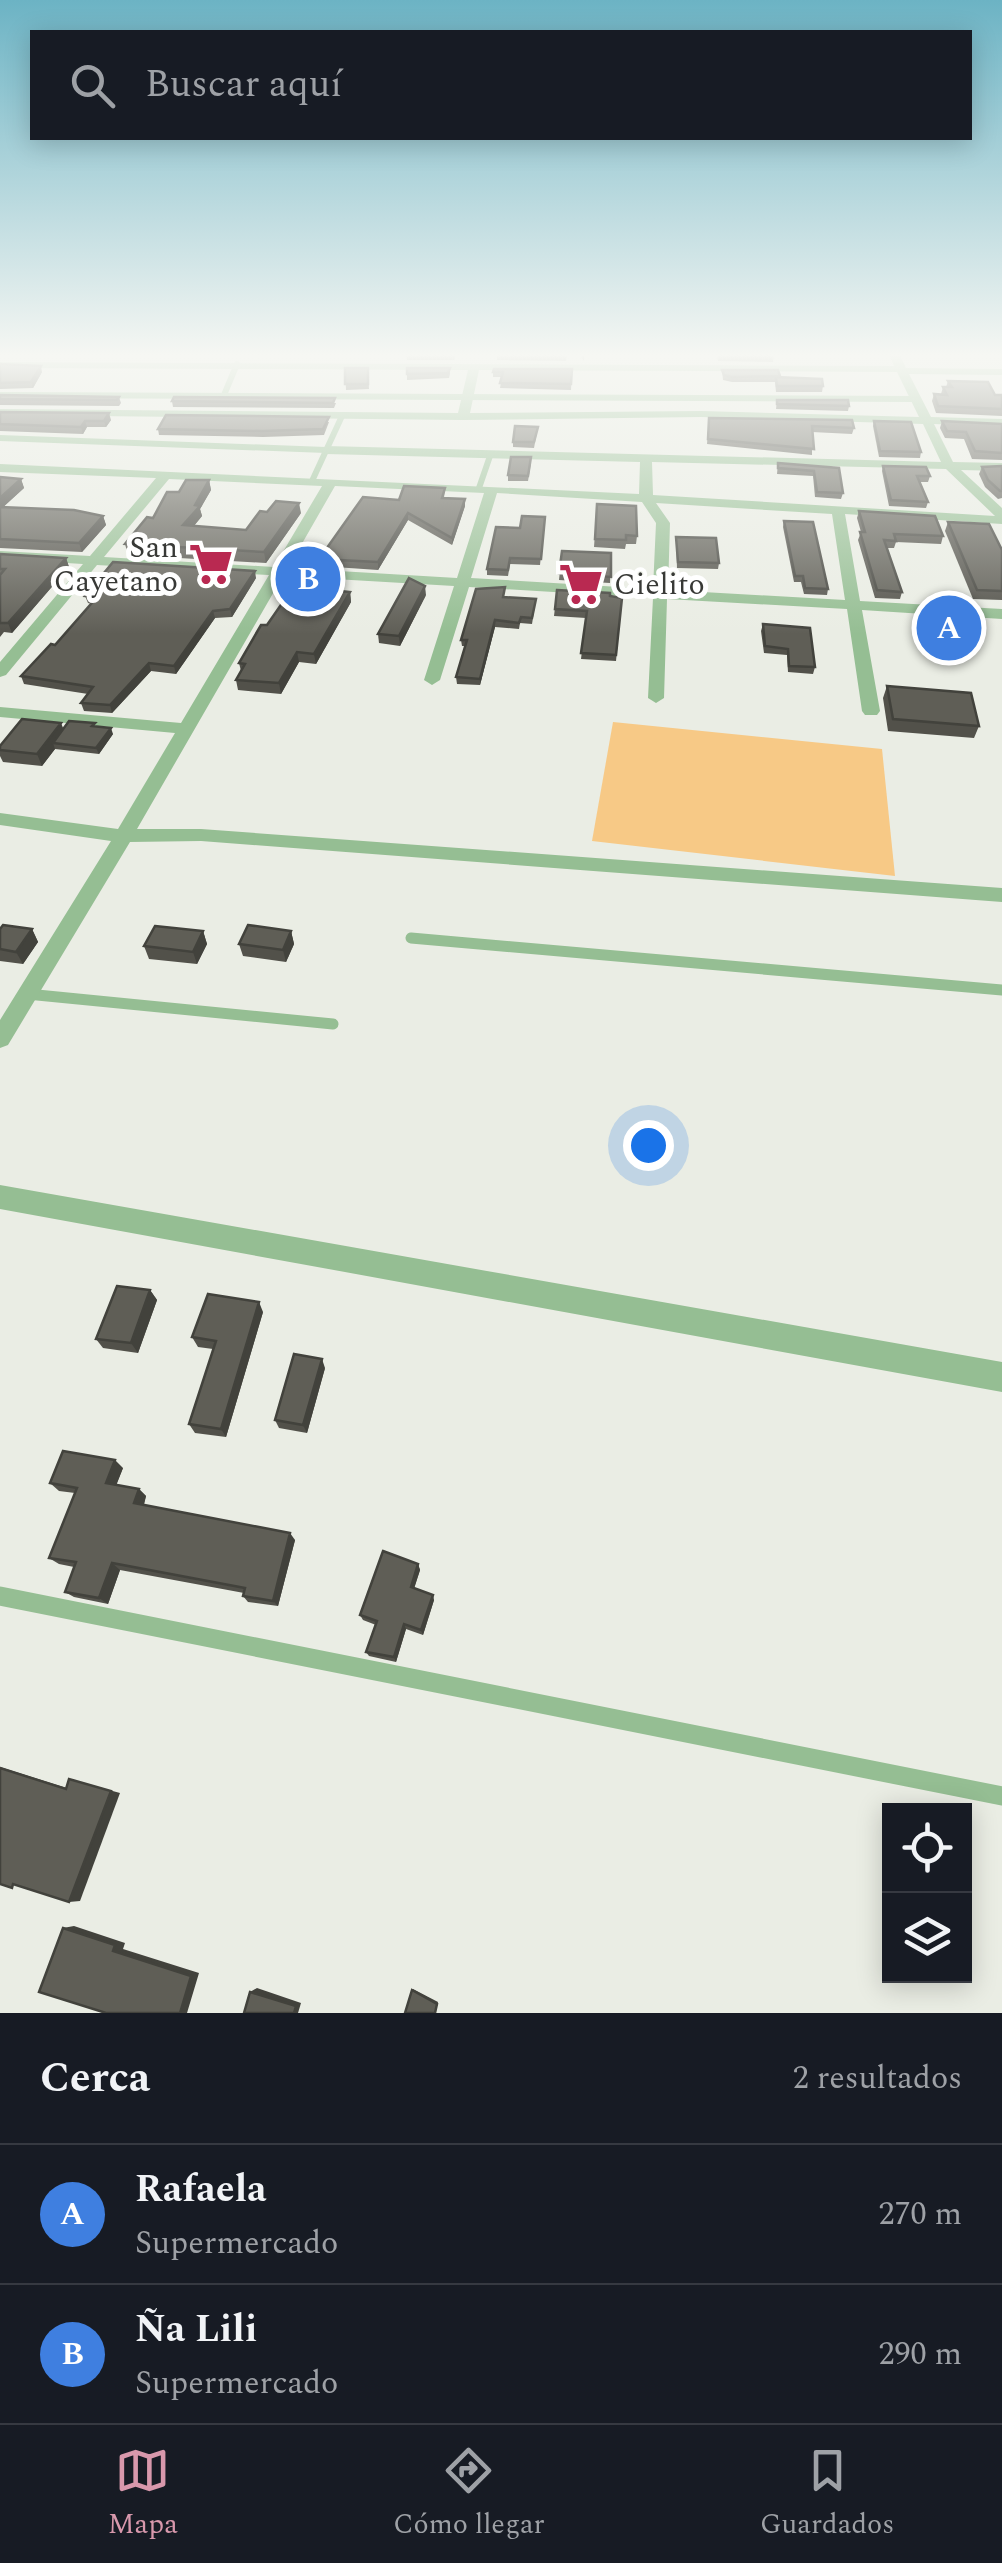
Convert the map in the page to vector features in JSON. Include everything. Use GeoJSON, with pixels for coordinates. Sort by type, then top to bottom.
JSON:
{"type":"FeatureCollection","features":[{"type":"Feature","properties":{"kind":"street"},"geometry":{"type":"LineString","coordinates":[[939,446],[948,464],[1002,517]]}},
{"type":"Feature","properties":{"kind":"street"},"geometry":{"type":"LineString","coordinates":[[326,450],[646,458],[664,450],[1002,468]]}},
{"type":"Feature","properties":{"kind":"street"},"geometry":{"type":"LineString","coordinates":[[646,458],[646,498],[663,523],[656,698]]}},
{"type":"Feature","properties":{"kind":"street"},"geometry":{"type":"LineString","coordinates":[[0,468],[485,488],[1002,517]]}},
{"type":"Feature","properties":{"kind":"street"},"geometry":{"type":"LineString","coordinates":[[0,672],[166,474]]}},
{"type":"Feature","properties":{"kind":"street"},"geometry":{"type":"LineString","coordinates":[[0,1039],[331,482]]}},
{"type":"Feature","properties":{"kind":"street"},"geometry":{"type":"LineString","coordinates":[[432,680],[463,582],[485,488]]}},
{"type":"Feature","properties":{"kind":"street"},"geometry":{"type":"LineString","coordinates":[[838,510],[870,712]]}},
{"type":"Feature","properties":{"kind":"street"},"geometry":{"type":"LineString","coordinates":[[0,555],[1002,614]]}},
{"type":"Feature","properties":{"kind":"street"},"geometry":{"type":"LineString","coordinates":[[0,712],[186,728]]}},
{"type":"Feature","properties":{"kind":"street"},"geometry":{"type":"LineString","coordinates":[[0,819],[122,836],[200,835],[1002,895]]}},
{"type":"Feature","properties":{"kind":"street"},"geometry":{"type":"LineString","coordinates":[[0,1196],[1002,1377]]}},
{"type":"Feature","properties":{"kind":"lane"},"geometry":{"type":"LineString","coordinates":[[216,446],[326,450]]}},
{"type":"Feature","properties":{"kind":"lane"},"geometry":{"type":"LineString","coordinates":[[312,480],[328,446]]}},
{"type":"Feature","properties":{"kind":"lane"},"geometry":{"type":"LineString","coordinates":[[485,488],[490,456]]}},
{"type":"Feature","properties":{"kind":"lane"},"geometry":{"type":"LineString","coordinates":[[411,938],[1002,990]]}},
{"type":"Feature","properties":{"kind":"lane"},"geometry":{"type":"LineString","coordinates":[[28,994],[333,1024]]}},
{"type":"Feature","properties":{"kind":"lane"},"geometry":{"type":"LineString","coordinates":[[0,1596],[1002,1796]]}},
{"type":"Feature","properties":{"kind":"shaded area"},"geometry":{"type":"Polygon","coordinates":[[[613,722],[882,749],[895,876],[592,841],[613,722]]]}},
{"type":"Feature","properties":{"kind":"building"},"geometry":{"type":"Polygon","coordinates":[[[879,446],[919,446],[921,452],[880,451],[879,446]]]}},
{"type":"Feature","properties":{"kind":"building"},"geometry":{"type":"Polygon","coordinates":[[[973,446],[1002,446],[1002,453],[975,451],[973,446]]]}},
{"type":"Feature","properties":{"kind":"building"},"geometry":{"type":"Polygon","coordinates":[[[511,457],[531,457],[528,476],[508,475],[511,457]]]}},
{"type":"Feature","properties":{"kind":"building"},"geometry":{"type":"Polygon","coordinates":[[[778,463],[839,468],[843,493],[817,492],[814,471],[778,468],[778,463]]]}},
{"type":"Feature","properties":{"kind":"building"},"geometry":{"type":"Polygon","coordinates":[[[883,466],[926,467],[930,476],[917,476],[928,502],[891,500],[883,466]]]}},
{"type":"Feature","properties":{"kind":"building"},"geometry":{"type":"Polygon","coordinates":[[[1002,466],[1002,491],[1000,491],[982,467],[1002,466]]]}},
{"type":"Feature","properties":{"kind":"building"},"geometry":{"type":"Polygon","coordinates":[[[0,477],[21,479],[0,498],[0,477]]]}},
{"type":"Feature","properties":{"kind":"building"},"geometry":{"type":"Polygon","coordinates":[[[186,480],[209,480],[195,505],[200,506],[183,525],[246,530],[260,511],[267,512],[276,501],[299,503],[264,552],[125,544],[147,517],[153,518],[167,492],[179,492],[186,480]]]}},
{"type":"Feature","properties":{"kind":"building"},"geometry":{"type":"Polygon","coordinates":[[[404,486],[445,488],[442,498],[465,499],[452,538],[408,513],[378,562],[319,559],[363,497],[399,500],[404,486]]]}},
{"type":"Feature","properties":{"kind":"building"},"geometry":{"type":"Polygon","coordinates":[[[597,504],[636,506],[637,536],[626,535],[626,540],[595,539],[597,504]]]}},
{"type":"Feature","properties":{"kind":"building"},"geometry":{"type":"Polygon","coordinates":[[[0,507],[74,510],[103,516],[79,543],[0,539],[0,507]]]}},
{"type":"Feature","properties":{"kind":"building"},"geometry":{"type":"Polygon","coordinates":[[[859,511],[935,516],[943,536],[894,534],[896,541],[884,540],[902,592],[877,590],[860,532],[865,532],[859,511]]]}},
{"type":"Feature","properties":{"kind":"building"},"geometry":{"type":"Polygon","coordinates":[[[522,516],[545,517],[541,559],[510,558],[508,570],[487,569],[496,527],[520,528],[522,516]]]}},
{"type":"Feature","properties":{"kind":"building"},"geometry":{"type":"Polygon","coordinates":[[[784,521],[813,522],[828,589],[805,588],[803,576],[795,576],[784,521]]]}},
{"type":"Feature","properties":{"kind":"building"},"geometry":{"type":"Polygon","coordinates":[[[948,522],[989,524],[1002,550],[1002,591],[977,590],[948,522]]]}},
{"type":"Feature","properties":{"kind":"building"},"geometry":{"type":"Polygon","coordinates":[[[676,537],[716,538],[719,563],[678,562],[676,537]]]}},
{"type":"Feature","properties":{"kind":"building"},"geometry":{"type":"Polygon","coordinates":[[[562,551],[611,553],[611,577],[559,573],[562,551]]]}},
{"type":"Feature","properties":{"kind":"building"},"geometry":{"type":"Polygon","coordinates":[[[0,554],[66,558],[8,623],[0,623],[0,575],[5,569],[0,569],[0,554]]]}},
{"type":"Feature","properties":{"kind":"building"},"geometry":{"type":"Polygon","coordinates":[[[113,562],[255,571],[230,609],[213,611],[174,666],[149,663],[110,705],[81,703],[93,687],[21,676],[51,644],[55,645],[97,597],[85,596],[113,562]]]}},
{"type":"Feature","properties":{"kind":"building"},"geometry":{"type":"Polygon","coordinates":[[[409,578],[425,586],[399,636],[378,634],[409,578]]]}},
{"type":"Feature","properties":{"kind":"building"},"geometry":{"type":"Polygon","coordinates":[[[294,586],[350,592],[314,654],[297,652],[279,683],[236,680],[245,664],[239,663],[261,625],[267,625],[294,586]]]}},
{"type":"Feature","properties":{"kind":"building"},"geometry":{"type":"Polygon","coordinates":[[[505,587],[503,597],[536,599],[532,618],[521,617],[519,623],[495,620],[480,679],[456,677],[467,640],[461,640],[476,589],[505,587]]]}},
{"type":"Feature","properties":{"kind":"building"},"geometry":{"type":"Polygon","coordinates":[[[557,590],[610,593],[622,598],[616,655],[581,653],[587,611],[555,609],[557,590]]]}},
{"type":"Feature","properties":{"kind":"building"},"geometry":{"type":"Polygon","coordinates":[[[763,624],[810,628],[815,667],[789,666],[788,649],[765,646],[763,624]]]}},
{"type":"Feature","properties":{"kind":"building"},"geometry":{"type":"Polygon","coordinates":[[[887,686],[971,693],[979,726],[893,719],[887,686]]]}},
{"type":"Feature","properties":{"kind":"building"},"geometry":{"type":"Polygon","coordinates":[[[22,719],[61,723],[37,754],[0,750],[22,719]]]}},
{"type":"Feature","properties":{"kind":"building"},"geometry":{"type":"Polygon","coordinates":[[[69,721],[111,728],[96,748],[53,743],[69,721]]]}},
{"type":"Feature","properties":{"kind":"building"},"geometry":{"type":"Polygon","coordinates":[[[3,925],[32,929],[16,952],[0,949],[3,925]]]}},
{"type":"Feature","properties":{"kind":"building"},"geometry":{"type":"Polygon","coordinates":[[[248,925],[291,931],[283,950],[239,944],[248,925]]]}},
{"type":"Feature","properties":{"kind":"building"},"geometry":{"type":"Polygon","coordinates":[[[155,926],[203,931],[193,952],[144,946],[155,926]]]}},
{"type":"Feature","properties":{"kind":"building"},"geometry":{"type":"Polygon","coordinates":[[[117,1286],[150,1290],[131,1343],[96,1339],[117,1286]]]}},
{"type":"Feature","properties":{"kind":"building"},"geometry":{"type":"Polygon","coordinates":[[[208,1294],[259,1302],[221,1429],[189,1424],[216,1341],[192,1337],[208,1294]]]}},
{"type":"Feature","properties":{"kind":"building"},"geometry":{"type":"Polygon","coordinates":[[[294,1354],[322,1359],[303,1425],[275,1420],[294,1354]]]}},
{"type":"Feature","properties":{"kind":"building"},"geometry":{"type":"Polygon","coordinates":[[[63,1451],[115,1460],[106,1483],[139,1489],[134,1503],[290,1533],[273,1601],[243,1596],[245,1588],[112,1563],[99,1598],[65,1592],[76,1562],[49,1558],[77,1488],[50,1483],[63,1451]]]}},
{"type":"Feature","properties":{"kind":"building"},"geometry":{"type":"Polygon","coordinates":[[[383,1551],[418,1564],[411,1587],[433,1595],[421,1630],[404,1624],[394,1657],[366,1652],[377,1621],[360,1615],[383,1551]]]}},
{"type":"Feature","properties":{"kind":"building"},"geometry":{"type":"Polygon","coordinates":[[[0,1768],[66,1789],[69,1779],[111,1791],[69,1902],[13,1884],[12,1888],[0,1884],[0,1768]]]}},
{"type":"Feature","properties":{"kind":"building"},"geometry":{"type":"Polygon","coordinates":[[[63,1928],[115,1945],[113,1951],[191,1976],[180,2013],[106,2013],[39,1992],[63,1928]]]}},
{"type":"Feature","properties":{"kind":"building"},"geometry":{"type":"Polygon","coordinates":[[[412,1990],[437,2004],[435,2013],[405,2013],[412,1990]]]}},
{"type":"Feature","properties":{"kind":"building"},"geometry":{"type":"Polygon","coordinates":[[[250,1992],[296,2006],[294,2013],[244,2013],[250,1992]]]}},
{"type":"Feature","properties":{"kind":"place","name":"San Cayetano"},"geometry":{"type":"Point","coordinates":[211,564]}},
{"type":"Feature","properties":{"kind":"place","name":"Ña Lili"},"geometry":{"type":"Point","coordinates":[308,579]}},
{"type":"Feature","properties":{"kind":"place","name":"Cielito"},"geometry":{"type":"Point","coordinates":[581,584]}},
{"type":"Feature","properties":{"kind":"place","name":"Rafaela"},"geometry":{"type":"Point","coordinates":[949,628]}}]}
